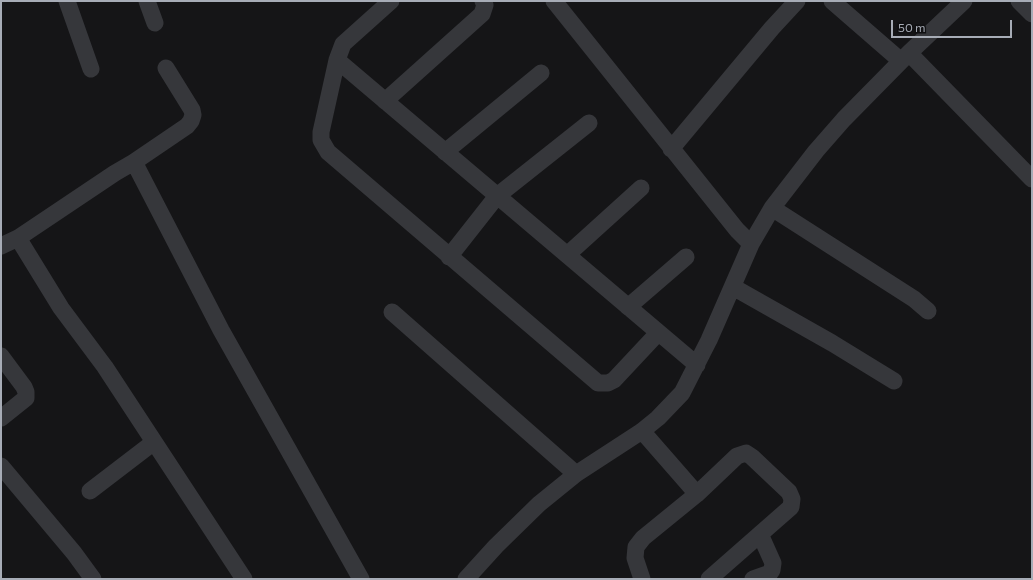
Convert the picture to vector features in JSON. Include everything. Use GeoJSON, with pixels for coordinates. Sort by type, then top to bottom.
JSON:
{"type":"FeatureCollection","features":[{"type":"Feature","properties":{"kind":"street"},"geometry":{"type":"LineString","coordinates":[[67,1],[91,69]]}},
{"type":"Feature","properties":{"kind":"street"},"geometry":{"type":"LineString","coordinates":[[147,1],[155,23]]}},
{"type":"Feature","properties":{"kind":"street"},"geometry":{"type":"LineString","coordinates":[[391,1],[343,44],[337,60],[320,132],[324,146],[328,152],[598,383],[608,383],[614,380],[658,333]]}},
{"type":"Feature","properties":{"kind":"street"},"geometry":{"type":"LineString","coordinates":[[385,101],[482,14],[485,5],[483,1]]}},
{"type":"Feature","properties":{"kind":"street"},"geometry":{"type":"LineString","coordinates":[[554,1],[736,230],[751,244]]}},
{"type":"Feature","properties":{"kind":"street"},"geometry":{"type":"LineString","coordinates":[[672,149],[796,1]]}},
{"type":"Feature","properties":{"kind":"street"},"geometry":{"type":"LineString","coordinates":[[832,1],[905,57],[1032,179]]}},
{"type":"Feature","properties":{"kind":"street"},"geometry":{"type":"LineString","coordinates":[[466,579],[496,546],[539,504],[576,474],[658,418],[682,393],[734,287],[751,244],[772,208],[816,151],[844,119],[905,57],[964,1]]}},
{"type":"Feature","properties":{"kind":"street"},"geometry":{"type":"LineString","coordinates":[[1018,1],[1032,14]]}},
{"type":"Feature","properties":{"kind":"street"},"geometry":{"type":"LineString","coordinates":[[337,60],[697,365]]}},
{"type":"Feature","properties":{"kind":"street"},"geometry":{"type":"LineString","coordinates":[[1,246],[18,238],[187,126],[193,116],[192,110],[166,68]]}},
{"type":"Feature","properties":{"kind":"street"},"geometry":{"type":"LineString","coordinates":[[445,152],[541,73]]}},
{"type":"Feature","properties":{"kind":"street"},"geometry":{"type":"LineString","coordinates":[[449,257],[497,196],[589,123]]}},
{"type":"Feature","properties":{"kind":"street"},"geometry":{"type":"LineString","coordinates":[[134,162],[225,337],[361,579]]}},
{"type":"Feature","properties":{"kind":"street"},"geometry":{"type":"LineString","coordinates":[[566,255],[641,188]]}},
{"type":"Feature","properties":{"kind":"street"},"geometry":{"type":"LineString","coordinates":[[772,208],[914,299],[928,311]]}},
{"type":"Feature","properties":{"kind":"street"},"geometry":{"type":"LineString","coordinates":[[18,238],[62,308],[105,367],[244,579]]}},
{"type":"Feature","properties":{"kind":"street"},"geometry":{"type":"LineString","coordinates":[[628,306],[686,257]]}},
{"type":"Feature","properties":{"kind":"street"},"geometry":{"type":"LineString","coordinates":[[734,287],[832,343],[894,381]]}},
{"type":"Feature","properties":{"kind":"street"},"geometry":{"type":"LineString","coordinates":[[392,312],[576,474]]}},
{"type":"Feature","properties":{"kind":"street"},"geometry":{"type":"LineString","coordinates":[[1,356],[24,387],[26,398],[1,418]]}},
{"type":"Feature","properties":{"kind":"street"},"geometry":{"type":"LineString","coordinates":[[642,430],[697,494]]}},
{"type":"Feature","properties":{"kind":"street"},"geometry":{"type":"LineString","coordinates":[[90,491],[154,442]]}},
{"type":"Feature","properties":{"kind":"street"},"geometry":{"type":"LineString","coordinates":[[642,579],[635,558],[636,547],[643,538],[697,494],[737,456],[746,453],[789,492],[792,499],[791,507],[709,579]]}},
{"type":"Feature","properties":{"kind":"street"},"geometry":{"type":"LineString","coordinates":[[1,466],[74,553],[93,579]]}},
{"type":"Feature","properties":{"kind":"street"},"geometry":{"type":"LineString","coordinates":[[752,579],[770,573],[772,570],[773,563],[760,534]]}}]}
